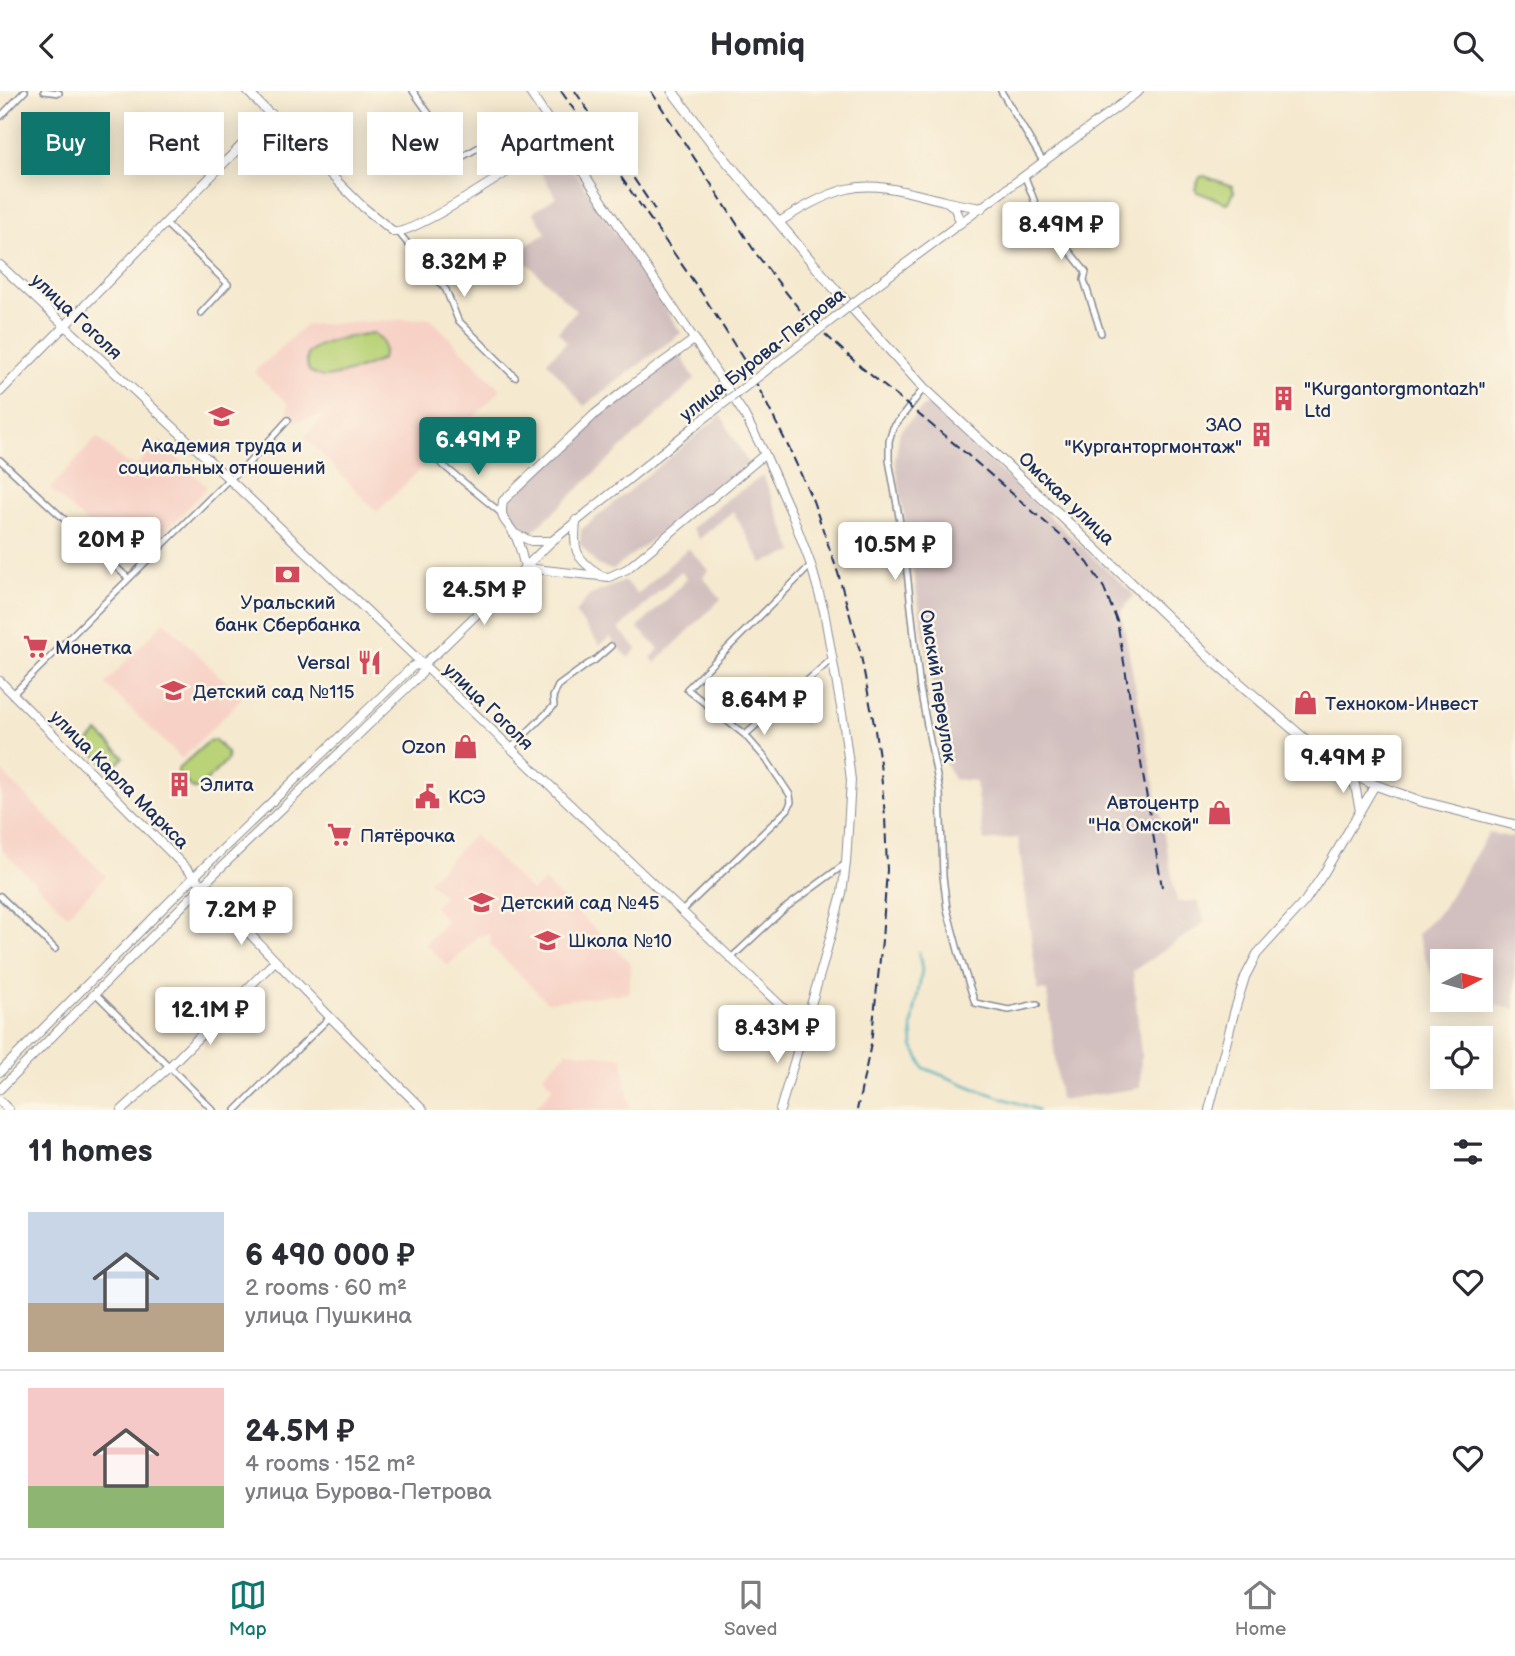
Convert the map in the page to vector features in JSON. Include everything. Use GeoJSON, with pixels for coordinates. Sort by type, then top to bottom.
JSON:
{"type":"FeatureCollection","features":[{"type":"Feature","properties":{"kind":"main road"},"geometry":{"type":"LineString","coordinates":[[247,91],[270,112]]}},
{"type":"Feature","properties":{"kind":"main road"},"geometry":{"type":"LineString","coordinates":[[529,91],[542,112]]}},
{"type":"Feature","properties":{"kind":"main road","name":"Омская улица"},"geometry":{"type":"LineString","coordinates":[[672,91],[718,151],[843,298],[925,388],[1208,657],[1346,771],[1420,801],[1515,825]]}},
{"type":"Feature","properties":{"kind":"main road","name":"улица Бурова-Петрова"},"geometry":{"type":"LineString","coordinates":[[0,1072],[287,785],[413,666],[423,664],[576,520],[877,284],[1139,91]]}},
{"type":"Feature","properties":{"kind":"main road"},"geometry":{"type":"LineString","coordinates":[[0,392],[238,149]]}},
{"type":"Feature","properties":{"kind":"main road"},"geometry":{"type":"LineString","coordinates":[[332,175],[363,207],[396,233],[429,219],[503,175]]}},
{"type":"Feature","properties":{"kind":"main road"},"geometry":{"type":"LineString","coordinates":[[584,175],[744,414],[793,517],[824,611],[851,780],[846,863],[842,893],[780,1110]]}},
{"type":"Feature","properties":{"kind":"main road"},"geometry":{"type":"LineString","coordinates":[[779,222],[830,195],[859,187],[902,191],[982,208]]}},
{"type":"Feature","properties":{"kind":"main road"},"geometry":{"type":"LineString","coordinates":[[947,202],[954,208],[961,223]]}},
{"type":"Feature","properties":{"kind":"main road","name":"улица Гоголя"},"geometry":{"type":"LineString","coordinates":[[0,265],[229,479],[803,1027]]}},
{"type":"Feature","properties":{"kind":"main road"},"geometry":{"type":"LineString","coordinates":[[695,339],[593,415],[503,501],[501,513],[521,549],[525,568],[609,577],[626,569],[765,454]]}},
{"type":"Feature","properties":{"kind":"main road"},"geometry":{"type":"LineString","coordinates":[[576,520],[574,545],[578,556],[586,566],[601,576]]}},
{"type":"Feature","properties":{"kind":"main road"},"geometry":{"type":"LineString","coordinates":[[513,533],[531,541],[552,541]]}},
{"type":"Feature","properties":{"kind":"main road","name":"улица Бурова-Петрова"},"geometry":{"type":"LineString","coordinates":[[0,1089],[202,885],[422,673],[423,664]]}},
{"type":"Feature","properties":{"kind":"main road","name":"улица Карла Маркса"},"geometry":{"type":"LineString","coordinates":[[0,681],[423,1110]]}},
{"type":"Feature","properties":{"kind":"main road"},"geometry":{"type":"LineString","coordinates":[[1346,771],[1355,785],[1360,811]]}},
{"type":"Feature","properties":{"kind":"main road"},"geometry":{"type":"LineString","coordinates":[[1209,1110],[1245,977],[1257,954],[1305,901],[1324,873],[1375,785]]}},
{"type":"Feature","properties":{"kind":"main road"},"geometry":{"type":"LineString","coordinates":[[122,1110],[275,961]]}},
{"type":"Feature","properties":{"kind":"main road"},"geometry":{"type":"LineString","coordinates":[[0,1101],[9,1110]]}},
{"type":"Feature","properties":{"kind":"street"},"geometry":{"type":"LineString","coordinates":[[0,117],[24,91]]}},
{"type":"Feature","properties":{"kind":"street"},"geometry":{"type":"LineString","coordinates":[[44,91],[59,93]]}},
{"type":"Feature","properties":{"kind":"street"},"geometry":{"type":"LineString","coordinates":[[413,91],[460,158],[477,148]]}},
{"type":"Feature","properties":{"kind":"street"},"geometry":{"type":"LineString","coordinates":[[1001,91],[1044,163]]}},
{"type":"Feature","properties":{"kind":"street"},"geometry":{"type":"LineString","coordinates":[[1025,177],[1039,213],[1086,272],[1084,280],[1101,333]]}},
{"type":"Feature","properties":{"kind":"street"},"geometry":{"type":"LineString","coordinates":[[165,223],[228,284],[201,313]]}},
{"type":"Feature","properties":{"kind":"street"},"geometry":{"type":"LineString","coordinates":[[396,233],[446,290],[458,320],[515,377]]}},
{"type":"Feature","properties":{"kind":"street","name":"Омский переулок"},"geometry":{"type":"LineString","coordinates":[[925,388],[893,428],[889,442],[889,460],[904,545],[920,689],[940,792],[947,909],[975,1003],[1009,1010],[1037,1004]]}},
{"type":"Feature","properties":{"kind":"street"},"geometry":{"type":"LineString","coordinates":[[13,694],[229,479],[244,468],[288,420]]}},
{"type":"Feature","properties":{"kind":"street"},"geometry":{"type":"LineString","coordinates":[[0,460],[128,578]]}},
{"type":"Feature","properties":{"kind":"street"},"geometry":{"type":"LineString","coordinates":[[438,461],[501,513]]}},
{"type":"Feature","properties":{"kind":"street"},"geometry":{"type":"LineString","coordinates":[[681,912],[788,809],[791,802],[788,788],[745,735],[687,689],[811,565]]}},
{"type":"Feature","properties":{"kind":"street"},"geometry":{"type":"LineString","coordinates":[[511,747],[554,706],[552,697],[558,686],[611,646]]}},
{"type":"Feature","properties":{"kind":"street"},"geometry":{"type":"LineString","coordinates":[[745,735],[833,658]]}},
{"type":"Feature","properties":{"kind":"street"},"geometry":{"type":"LineString","coordinates":[[731,958],[784,909],[846,863]]}},
{"type":"Feature","properties":{"kind":"street"},"geometry":{"type":"LineString","coordinates":[[0,897],[55,949]]}},
{"type":"Feature","properties":{"kind":"street"},"geometry":{"type":"LineString","coordinates":[[95,993],[213,1110]]}},
{"type":"Feature","properties":{"kind":"street"},"geometry":{"type":"LineString","coordinates":[[236,1110],[330,1017]]}},
{"type":"Feature","properties":{"kind":"shaded area"},"geometry":{"type":"Polygon","coordinates":[[[543,175],[577,175],[681,333],[584,406],[547,361],[567,342],[558,332],[576,311],[528,264],[507,273],[501,262],[546,233],[533,212],[556,197],[543,175]]]}},
{"type":"Feature","properties":{"kind":"shaded area"},"geometry":{"type":"Polygon","coordinates":[[[430,318],[501,390],[377,512],[305,437],[325,415],[293,422],[287,416],[288,404],[254,372],[306,325],[430,318]]]}},
{"type":"Feature","properties":{"kind":"shaded area"},"geometry":{"type":"Polygon","coordinates":[[[680,354],[695,379],[529,535],[509,520],[505,505],[595,418],[680,354]]]}},
{"type":"Feature","properties":{"kind":"shaded area"},"geometry":{"type":"Polygon","coordinates":[[[927,403],[1134,595],[1121,612],[1177,902],[1198,901],[1206,922],[1133,971],[1141,1054],[1140,1088],[1060,1100],[1047,991],[1038,990],[1018,838],[984,841],[975,781],[954,779],[945,763],[895,460],[900,431],[927,403]]]}},
{"type":"Feature","properties":{"kind":"shaded area"},"geometry":{"type":"Polygon","coordinates":[[[721,415],[748,463],[613,570],[597,565],[580,544],[581,530],[721,415]]]}},
{"type":"Feature","properties":{"kind":"shaded area"},"geometry":{"type":"Polygon","coordinates":[[[97,437],[128,465],[130,463],[135,467],[160,441],[207,487],[133,566],[50,489],[97,437]]]}},
{"type":"Feature","properties":{"kind":"shaded area"},"geometry":{"type":"Polygon","coordinates":[[[763,476],[794,552],[762,563],[733,511],[699,539],[692,528],[726,500],[763,476]]]}},
{"type":"Feature","properties":{"kind":"shaded area"},"geometry":{"type":"Polygon","coordinates":[[[688,548],[709,570],[703,577],[721,599],[655,663],[651,658],[659,649],[638,628],[687,579],[681,571],[619,629],[637,649],[628,658],[610,637],[600,645],[575,613],[589,596],[624,581],[638,594],[688,548]]]}},
{"type":"Feature","properties":{"kind":"shaded area","name":"Детский сад №115"},"geometry":{"type":"Polygon","coordinates":[[[164,621],[242,698],[182,759],[105,684],[164,621]]]}},
{"type":"Feature","properties":{"kind":"shaded area"},"geometry":{"type":"Polygon","coordinates":[[[1,771],[106,876],[67,915],[0,848],[1,771]]]}},
{"type":"Feature","properties":{"kind":"shaded area"},"geometry":{"type":"Polygon","coordinates":[[[1489,833],[1515,838],[1515,1010],[1493,1004],[1493,949],[1430,949],[1430,970],[1417,934],[1442,909],[1489,833]]]}},
{"type":"Feature","properties":{"kind":"shaded area"},"geometry":{"type":"Polygon","coordinates":[[[474,835],[532,892],[544,881],[631,963],[629,993],[547,1002],[490,945],[490,934],[478,936],[448,966],[425,944],[447,921],[434,907],[444,896],[428,881],[474,835]]]}},
{"type":"Feature","properties":{"kind":"shaded area"},"geometry":{"type":"Polygon","coordinates":[[[568,1051],[623,1058],[630,1110],[533,1110],[553,1088],[543,1075],[568,1051]]]}},
{"type":"Feature","properties":{"kind":"green space"},"geometry":{"type":"Polygon","coordinates":[[[1200,177],[1232,186],[1234,192],[1229,202],[1197,192],[1195,189],[1200,177]]]}},
{"type":"Feature","properties":{"kind":"green space"},"geometry":{"type":"Polygon","coordinates":[[[373,333],[382,340],[384,349],[382,359],[377,362],[325,377],[309,371],[307,358],[312,349],[338,339],[373,333]]]}},
{"type":"Feature","properties":{"kind":"green space"},"geometry":{"type":"Polygon","coordinates":[[[98,732],[124,757],[111,770],[86,745],[98,732]]]}},
{"type":"Feature","properties":{"kind":"green space"},"geometry":{"type":"Polygon","coordinates":[[[215,740],[227,753],[228,759],[198,789],[193,789],[178,773],[178,769],[209,741],[215,740]]]}},
{"type":"Feature","properties":{"kind":"waterway"},"geometry":{"type":"LineString","coordinates":[[919,952],[922,970],[912,1026],[913,1046],[924,1068],[1038,1110]]}},
{"type":"Feature","properties":{"kind":"railway"},"geometry":{"type":"LineString","coordinates":[[561,91],[703,295],[747,365],[813,501],[838,573],[860,651],[874,724],[885,816],[887,870],[871,1044],[857,1110]]}},
{"type":"Feature","properties":{"kind":"railway"},"geometry":{"type":"LineString","coordinates":[[575,91],[655,210]]}},
{"type":"Feature","properties":{"kind":"railway"},"geometry":{"type":"LineString","coordinates":[[651,91],[757,255],[803,314],[861,367],[1068,542],[1088,563],[1104,588],[1117,621],[1162,887]]}},
{"type":"Feature","properties":{"kind":"place","name":"\"Kurgantorgmontazh\" Ltd"},"geometry":{"type":"Point","coordinates":[1284,399]}},
{"type":"Feature","properties":{"kind":"place","name":"Академия труда и социальных отношений"},"geometry":{"type":"Point","coordinates":[222,417]}},
{"type":"Feature","properties":{"kind":"place","name":"ЗАО \"Курганторгмонтаж\""},"geometry":{"type":"Point","coordinates":[1262,435]}},
{"type":"Feature","properties":{"kind":"place","name":"Уральский банк Сбербанка"},"geometry":{"type":"Point","coordinates":[288,574]}},
{"type":"Feature","properties":{"kind":"place","name":"Монетка"},"geometry":{"type":"Point","coordinates":[35,647]}},
{"type":"Feature","properties":{"kind":"place","name":"Versal"},"geometry":{"type":"Point","coordinates":[370,662]}},
{"type":"Feature","properties":{"kind":"place","name":"Детский сад №115"},"geometry":{"type":"Point","coordinates":[173,691]}},
{"type":"Feature","properties":{"kind":"place","name":"Техноком-Инвест"},"geometry":{"type":"Point","coordinates":[1305,703]}},
{"type":"Feature","properties":{"kind":"place","name":"Ozon"},"geometry":{"type":"Point","coordinates":[466,746]}},
{"type":"Feature","properties":{"kind":"place","name":"Элита"},"geometry":{"type":"Point","coordinates":[180,784]}},
{"type":"Feature","properties":{"kind":"place","name":"КСЭ"},"geometry":{"type":"Point","coordinates":[428,796]}},
{"type":"Feature","properties":{"kind":"place","name":"Автоцентр \"На Омской\""},"geometry":{"type":"Point","coordinates":[1219,813]}},
{"type":"Feature","properties":{"kind":"place","name":"Пятёрочка"},"geometry":{"type":"Point","coordinates":[340,835]}},
{"type":"Feature","properties":{"kind":"place","name":"Детский сад №45"},"geometry":{"type":"Point","coordinates":[481,902]}},
{"type":"Feature","properties":{"kind":"place","name":"Школа №10"},"geometry":{"type":"Point","coordinates":[548,940]}}]}
